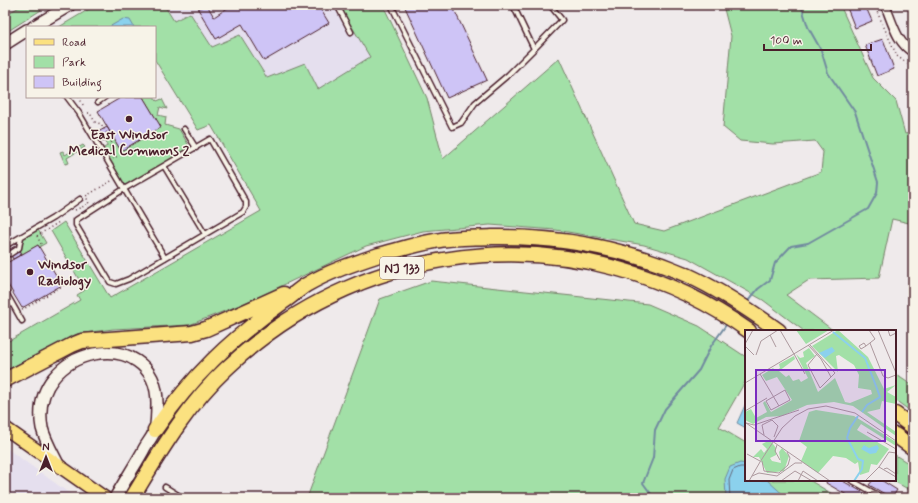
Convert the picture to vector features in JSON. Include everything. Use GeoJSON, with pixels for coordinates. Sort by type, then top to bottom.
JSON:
{"type":"FeatureCollection","features":[{"type":"Feature","properties":{"kind":"highway","name":"NJ 133"},"geometry":{"type":"LineString","coordinates":[[155,430],[185,389],[226,347],[260,319],[307,285],[366,259],[436,240],[466,237],[511,237],[563,240],[628,254],[681,273],[736,302],[778,330]]}},
{"type":"Feature","properties":{"kind":"highway","name":"NJ 133"},"geometry":{"type":"LineString","coordinates":[[132,498],[171,433],[206,390],[240,355],[279,326],[326,298],[372,278],[399,269],[440,260],[497,254],[525,254],[582,260],[610,266],[660,282],[701,301],[747,330]]}},
{"type":"Feature","properties":{"kind":"highway"},"geometry":{"type":"LineString","coordinates":[[5,380],[72,345],[82,342],[192,333],[206,329],[307,285]]}},
{"type":"Feature","properties":{"kind":"highway"},"geometry":{"type":"LineString","coordinates":[[896,415],[913,427]]}},
{"type":"Feature","properties":{"kind":"highway"},"geometry":{"type":"LineString","coordinates":[[896,436],[913,448]]}},
{"type":"Feature","properties":{"kind":"main road"},"geometry":{"type":"LineString","coordinates":[[35,26],[70,5]]}},
{"type":"Feature","properties":{"kind":"main road"},"geometry":{"type":"LineString","coordinates":[[5,44],[26,31]]}},
{"type":"Feature","properties":{"kind":"main road"},"geometry":{"type":"LineString","coordinates":[[58,464],[42,428],[42,404],[47,388],[56,374],[69,362],[86,354],[114,352],[130,357],[143,367],[156,388],[157,412],[155,430]]}},
{"type":"Feature","properties":{"kind":"main road"},"geometry":{"type":"LineString","coordinates":[[5,428],[105,498]]}},
{"type":"Feature","properties":{"kind":"main road","name":"NJ 133"},"geometry":{"type":"LineString","coordinates":[[115,498],[155,430]]}},
{"type":"Feature","properties":{"kind":"street"},"geometry":{"type":"LineString","coordinates":[[885,5],[898,37],[908,50],[913,52]]}},
{"type":"Feature","properties":{"kind":"lane"},"geometry":{"type":"LineString","coordinates":[[337,5],[351,32]]}},
{"type":"Feature","properties":{"kind":"lane"},"geometry":{"type":"LineString","coordinates":[[391,5],[452,127],[461,123],[474,103],[508,75],[562,20],[550,5]]}},
{"type":"Feature","properties":{"kind":"lane"},"geometry":{"type":"LineString","coordinates":[[513,5],[534,50]]}},
{"type":"Feature","properties":{"kind":"lane"},"geometry":{"type":"LineString","coordinates":[[68,98],[79,113],[165,258]]}},
{"type":"Feature","properties":{"kind":"lane"},"geometry":{"type":"LineString","coordinates":[[98,102],[104,98]]}},
{"type":"Feature","properties":{"kind":"lane"},"geometry":{"type":"LineString","coordinates":[[184,129],[196,148]]}},
{"type":"Feature","properties":{"kind":"lane"},"geometry":{"type":"LineString","coordinates":[[210,139],[246,202],[246,206],[243,212],[165,258],[116,284],[110,282],[76,224],[76,220],[124,189],[164,166],[210,139]]}},
{"type":"Feature","properties":{"kind":"lane"},"geometry":{"type":"LineString","coordinates":[[164,166],[205,234]]}},
{"type":"Feature","properties":{"kind":"lane"},"geometry":{"type":"LineString","coordinates":[[5,246],[53,218],[80,199]]}},
{"type":"Feature","properties":{"kind":"lane"},"geometry":{"type":"LineString","coordinates":[[5,253],[10,254],[19,248],[21,237]]}},
{"type":"Feature","properties":{"kind":"lane"},"geometry":{"type":"LineString","coordinates":[[5,291],[22,321]]}},
{"type":"Feature","properties":{"kind":"lane"},"geometry":{"type":"LineString","coordinates":[[853,481],[883,498]]}},
{"type":"Feature","properties":{"kind":"lane"},"geometry":{"type":"LineString","coordinates":[[165,487],[183,498]]}},
{"type":"Feature","properties":{"kind":"path"},"geometry":{"type":"LineString","coordinates":[[874,5],[897,56],[913,68]]}},
{"type":"Feature","properties":{"kind":"path"},"geometry":{"type":"LineString","coordinates":[[80,98],[83,105]]}},
{"type":"Feature","properties":{"kind":"path"},"geometry":{"type":"LineString","coordinates":[[88,113],[90,113],[96,122],[101,124],[112,141],[110,147],[116,157],[113,159],[116,164]]}},
{"type":"Feature","properties":{"kind":"path"},"geometry":{"type":"LineString","coordinates":[[21,310],[69,282]]}},
{"type":"Feature","properties":{"kind":"shaded area"},"geometry":{"type":"Polygon","coordinates":[[[164,5],[339,5],[371,57],[318,89],[281,73],[267,78],[240,35],[212,47],[190,13],[174,21],[164,5]]]}},
{"type":"Feature","properties":{"kind":"shaded area"},"geometry":{"type":"Polygon","coordinates":[[[5,447],[76,498],[5,498],[5,447]]]}},
{"type":"Feature","properties":{"kind":"green space"},"geometry":{"type":"Polygon","coordinates":[[[23,5],[49,5],[5,33],[5,15],[23,5]]]}},
{"type":"Feature","properties":{"kind":"green space"},"geometry":{"type":"Polygon","coordinates":[[[96,5],[142,5],[146,9],[152,5],[164,5],[174,21],[190,13],[212,47],[240,35],[267,78],[305,63],[318,89],[370,57],[339,5],[383,5],[427,98],[443,159],[559,58],[634,224],[664,231],[821,172],[823,152],[815,141],[773,144],[740,141],[723,127],[731,36],[723,5],[840,5],[873,78],[896,101],[905,134],[913,132],[913,224],[892,219],[879,278],[809,280],[786,295],[833,330],[803,330],[763,300],[688,258],[644,245],[556,230],[490,225],[423,231],[366,246],[245,303],[189,325],[113,329],[77,334],[5,371],[5,337],[6,336],[9,341],[80,300],[77,295],[85,290],[51,231],[64,222],[110,298],[261,211],[211,125],[198,130],[156,62],[156,26],[61,26],[96,5]]]}},
{"type":"Feature","properties":{"kind":"green space"},"geometry":{"type":"Polygon","coordinates":[[[144,98],[155,98],[157,101],[162,99],[167,109],[160,107],[158,115],[166,117],[165,125],[179,129],[188,144],[183,154],[124,189],[101,150],[107,146],[106,139],[112,135],[121,151],[161,127],[144,98]]]}},
{"type":"Feature","properties":{"kind":"green space"},"geometry":{"type":"Polygon","coordinates":[[[83,145],[85,147],[67,158],[69,163],[65,164],[60,152],[63,151],[65,155],[83,145]]]}},
{"type":"Feature","properties":{"kind":"green space"},"geometry":{"type":"Polygon","coordinates":[[[37,228],[46,243],[39,247],[38,245],[22,254],[19,248],[21,237],[37,228]]]}},
{"type":"Feature","properties":{"kind":"green space"},"geometry":{"type":"Polygon","coordinates":[[[431,281],[648,304],[699,326],[745,356],[745,382],[719,427],[745,442],[745,481],[811,481],[839,498],[307,498],[380,299],[431,281]]]}},
{"type":"Feature","properties":{"kind":"green space"},"geometry":{"type":"Polygon","coordinates":[[[896,375],[913,386],[913,413],[896,401],[896,375]]]}},
{"type":"Feature","properties":{"kind":"green space"},"geometry":{"type":"Polygon","coordinates":[[[896,456],[913,466],[913,492],[894,481],[896,481],[896,456]]]}},
{"type":"Feature","properties":{"kind":"water"},"geometry":{"type":"Polygon","coordinates":[[[123,19],[130,20],[133,26],[111,26],[123,19]]]}},
{"type":"Feature","properties":{"kind":"water"},"geometry":{"type":"Polygon","coordinates":[[[745,405],[745,427],[737,423],[745,405]]]}},
{"type":"Feature","properties":{"kind":"water"},"geometry":{"type":"Polygon","coordinates":[[[740,463],[745,464],[745,481],[768,481],[787,498],[726,498],[725,479],[730,467],[740,463]]]}},
{"type":"Feature","properties":{"kind":"building"},"geometry":{"type":"Polygon","coordinates":[[[207,5],[214,17],[232,5],[318,5],[329,23],[264,61],[242,24],[216,39],[198,9],[207,5]]]}},
{"type":"Feature","properties":{"kind":"building"},"geometry":{"type":"Polygon","coordinates":[[[404,5],[452,5],[487,80],[447,98],[404,5]]]}},
{"type":"Feature","properties":{"kind":"building"},"geometry":{"type":"Polygon","coordinates":[[[846,5],[865,5],[872,21],[855,28],[846,5]]]}},
{"type":"Feature","properties":{"kind":"building"},"geometry":{"type":"Polygon","coordinates":[[[883,39],[894,69],[877,76],[865,45],[883,39]]]}},
{"type":"Feature","properties":{"kind":"building","name":"East Windsor Medical Commons 2"},"geometry":{"type":"Polygon","coordinates":[[[120,98],[144,98],[161,127],[121,151],[98,111],[120,98]]]}},
{"type":"Feature","properties":{"kind":"building"},"geometry":{"type":"Polygon","coordinates":[[[107,127],[112,135],[103,141],[98,132],[107,127]]]}},
{"type":"Feature","properties":{"kind":"building"},"geometry":{"type":"Polygon","coordinates":[[[17,245],[22,254],[13,259],[8,250],[17,245]]]}},
{"type":"Feature","properties":{"kind":"building","name":"Windsor Radiology"},"geometry":{"type":"Polygon","coordinates":[[[38,245],[62,285],[22,308],[5,280],[5,264],[38,245]]]}},
{"type":"Feature","properties":{"kind":"building"},"geometry":{"type":"Polygon","coordinates":[[[827,481],[843,481],[873,498],[852,498],[826,483],[827,481]]]}},
{"type":"Feature","properties":{"kind":"building"},"geometry":{"type":"Polygon","coordinates":[[[872,481],[883,481],[897,490],[892,498],[869,485],[872,481]]]}},
{"type":"Feature","properties":{"kind":"waterway"},"geometry":{"type":"LineString","coordinates":[[749,300],[758,289],[770,280],[775,263],[791,246],[808,243],[868,209],[877,193],[878,182],[855,112],[828,73],[821,50],[808,27],[801,5]]}},
{"type":"Feature","properties":{"kind":"waterway"},"geometry":{"type":"LineString","coordinates":[[654,498],[643,483],[653,458],[655,430],[665,409],[699,370],[711,346],[726,325]]}},
{"type":"Feature","properties":{"kind":"place","name":"East Windsor Medical Commons 2"},"geometry":{"type":"Point","coordinates":[129,119]}},
{"type":"Feature","properties":{"kind":"place","name":"Windsor Radiology"},"geometry":{"type":"Point","coordinates":[30,272]}}]}
